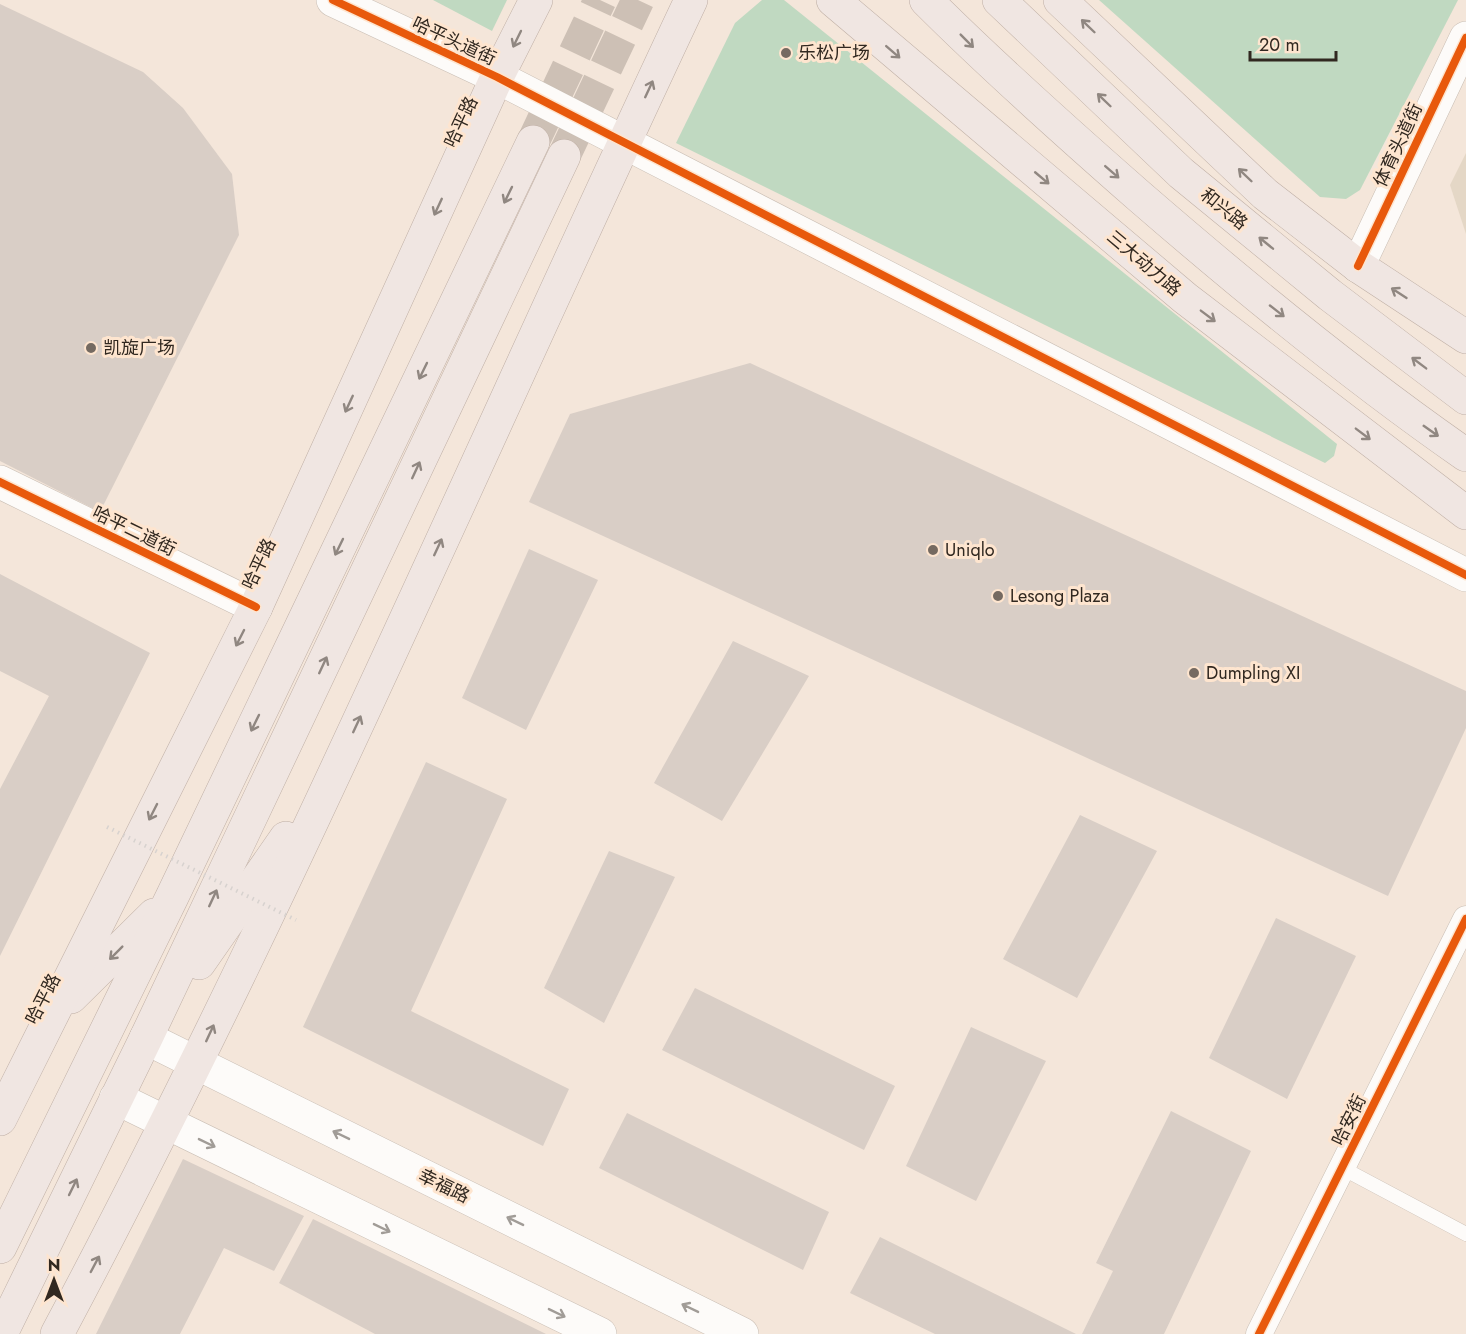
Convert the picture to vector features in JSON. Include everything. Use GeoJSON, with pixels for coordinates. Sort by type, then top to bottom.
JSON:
{"type":"FeatureCollection","features":[{"type":"Feature","properties":{"kind":"highway","name":"哈平路"},"geometry":{"type":"LineString","coordinates":[[0,1119],[256,607],[497,77],[536,0]]}},
{"type":"Feature","properties":{"kind":"highway"},"geometry":{"type":"LineString","coordinates":[[57,1334],[167,1123],[340,761],[691,0]]}},
{"type":"Feature","properties":{"kind":"highway","name":"三大动力路"},"geometry":{"type":"LineString","coordinates":[[833,0],[1185,298],[1466,513]]}},
{"type":"Feature","properties":{"kind":"highway"},"geometry":{"type":"LineString","coordinates":[[926,0],[1059,126],[1218,264],[1398,408],[1466,455]]}},
{"type":"Feature","properties":{"kind":"highway","name":"和兴路"},"geometry":{"type":"LineString","coordinates":[[999,0],[1181,173],[1330,295],[1466,398]]}},
{"type":"Feature","properties":{"kind":"highway"},"geometry":{"type":"LineString","coordinates":[[1060,0],[1265,194],[1358,266],[1466,337]]}},
{"type":"Feature","properties":{"kind":"highway"},"geometry":{"type":"LineString","coordinates":[[0,1247],[172,897],[533,142]]}},
{"type":"Feature","properties":{"kind":"highway"},"geometry":{"type":"LineString","coordinates":[[1,1334],[146,1038],[564,156]]}},
{"type":"Feature","properties":{"kind":"highway"},"geometry":{"type":"LineString","coordinates":[[146,1038],[340,761]]}},
{"type":"Feature","properties":{"kind":"highway"},"geometry":{"type":"LineString","coordinates":[[51,1018],[172,897]]}},
{"type":"Feature","properties":{"kind":"street","name":"哈平头道街"},"geometry":{"type":"LineString","coordinates":[[333,0],[497,77],[1466,575]]}},
{"type":"Feature","properties":{"kind":"street","name":"体育头道街"},"geometry":{"type":"LineString","coordinates":[[1358,266],[1466,38]]}},
{"type":"Feature","properties":{"kind":"street","name":"哈平二道街"},"geometry":{"type":"LineString","coordinates":[[0,482],[256,607]]}},
{"type":"Feature","properties":{"kind":"street","name":"哈安街"},"geometry":{"type":"LineString","coordinates":[[1259,1334],[1466,919]]}},
{"type":"Feature","properties":{"kind":"street","name":"幸福路"},"geometry":{"type":"LineString","coordinates":[[146,1038],[742,1334]]}},
{"type":"Feature","properties":{"kind":"street"},"geometry":{"type":"LineString","coordinates":[[116,1098],[600,1334]]}},
{"type":"Feature","properties":{"kind":"lane"},"geometry":{"type":"LineString","coordinates":[[1342,1168],[1466,1234]]}},
{"type":"Feature","properties":{"kind":"path"},"geometry":{"type":"LineString","coordinates":[[107,826],[296,920]]}},
{"type":"Feature","properties":{"kind":"shaded area"},"geometry":{"type":"Polygon","coordinates":[[[1466,153],[1466,234],[1450,185],[1466,153]]]}},
{"type":"Feature","properties":{"kind":"green space"},"geometry":{"type":"Polygon","coordinates":[[[433,0],[507,0],[492,31],[433,0]]]}},
{"type":"Feature","properties":{"kind":"green space"},"geometry":{"type":"Polygon","coordinates":[[[762,0],[784,0],[1337,444],[1334,456],[1325,463],[676,143],[735,23],[762,0]]]}},
{"type":"Feature","properties":{"kind":"green space"},"geometry":{"type":"Polygon","coordinates":[[[1099,0],[1458,0],[1360,190],[1346,199],[1320,197],[1099,0]]]}},
{"type":"Feature","properties":{"kind":"building","name":"凯旋广场"},"geometry":{"type":"Polygon","coordinates":[[[0,4],[143,72],[183,108],[232,174],[239,235],[100,512],[0,461],[0,4]]]}},
{"type":"Feature","properties":{"kind":"building","name":"Lesong Plaza"},"geometry":{"type":"Polygon","coordinates":[[[750,363],[1466,691],[1466,728],[1388,896],[529,502],[570,414],[750,363]]]}},
{"type":"Feature","properties":{"kind":"building"},"geometry":{"type":"Polygon","coordinates":[[[529,549],[598,580],[526,730],[462,698],[529,549]]]}},
{"type":"Feature","properties":{"kind":"building"},"geometry":{"type":"Polygon","coordinates":[[[0,574],[150,653],[0,956],[0,789],[49,696],[0,671],[0,574]]]}},
{"type":"Feature","properties":{"kind":"building"},"geometry":{"type":"Polygon","coordinates":[[[733,641],[809,676],[722,821],[654,783],[733,641]]]}},
{"type":"Feature","properties":{"kind":"building"},"geometry":{"type":"Polygon","coordinates":[[[426,762],[507,799],[411,1011],[569,1089],[543,1146],[303,1027],[426,762]]]}},
{"type":"Feature","properties":{"kind":"building"},"geometry":{"type":"Polygon","coordinates":[[[1080,815],[1157,851],[1077,998],[1003,959],[1080,815]]]}},
{"type":"Feature","properties":{"kind":"building"},"geometry":{"type":"Polygon","coordinates":[[[609,851],[675,877],[604,1023],[544,988],[609,851]]]}},
{"type":"Feature","properties":{"kind":"building"},"geometry":{"type":"Polygon","coordinates":[[[1276,918],[1356,956],[1287,1099],[1209,1058],[1276,918]]]}},
{"type":"Feature","properties":{"kind":"building"},"geometry":{"type":"Polygon","coordinates":[[[695,988],[895,1086],[864,1150],[662,1050],[695,988]]]}},
{"type":"Feature","properties":{"kind":"building"},"geometry":{"type":"Polygon","coordinates":[[[971,1027],[1046,1061],[976,1201],[906,1166],[971,1027]]]}},
{"type":"Feature","properties":{"kind":"building"},"geometry":{"type":"Polygon","coordinates":[[[1171,1111],[1251,1151],[1164,1334],[1082,1334],[1113,1271],[1096,1263],[1171,1111]]]}},
{"type":"Feature","properties":{"kind":"building"},"geometry":{"type":"Polygon","coordinates":[[[627,1113],[829,1212],[803,1270],[599,1168],[627,1113]]]}},
{"type":"Feature","properties":{"kind":"building"},"geometry":{"type":"Polygon","coordinates":[[[183,1159],[304,1216],[274,1271],[224,1248],[180,1334],[96,1334],[183,1159]]]}},
{"type":"Feature","properties":{"kind":"building"},"geometry":{"type":"Polygon","coordinates":[[[313,1219],[546,1334],[375,1334],[279,1283],[313,1219]]]}},
{"type":"Feature","properties":{"kind":"building"},"geometry":{"type":"Polygon","coordinates":[[[880,1237],[1076,1334],[935,1334],[850,1293],[880,1237]]]}},
{"type":"Feature","properties":{"kind":"tunnel"},"geometry":{"type":"LineString","coordinates":[[533,142],[600,0]]}},
{"type":"Feature","properties":{"kind":"tunnel"},"geometry":{"type":"LineString","coordinates":[[564,156],[638,0]]}},
{"type":"Feature","properties":{"kind":"cycle path"},"geometry":{"type":"LineString","coordinates":[[333,0],[497,77],[1466,575]]}},
{"type":"Feature","properties":{"kind":"cycle path"},"geometry":{"type":"LineString","coordinates":[[1358,266],[1466,38]]}},
{"type":"Feature","properties":{"kind":"cycle path"},"geometry":{"type":"LineString","coordinates":[[0,482],[256,607]]}},
{"type":"Feature","properties":{"kind":"cycle path"},"geometry":{"type":"LineString","coordinates":[[1259,1334],[1466,919]]}},
{"type":"Feature","properties":{"kind":"place","name":"乐松广场"},"geometry":{"type":"Point","coordinates":[786,53]}},
{"type":"Feature","properties":{"kind":"place","name":"凯旋广场"},"geometry":{"type":"Point","coordinates":[91,348]}},
{"type":"Feature","properties":{"kind":"place","name":"Uniqlo"},"geometry":{"type":"Point","coordinates":[933,550]}},
{"type":"Feature","properties":{"kind":"place","name":"Lesong Plaza"},"geometry":{"type":"Point","coordinates":[998,596]}},
{"type":"Feature","properties":{"kind":"place","name":"Dumpling XI"},"geometry":{"type":"Point","coordinates":[1194,673]}}]}
